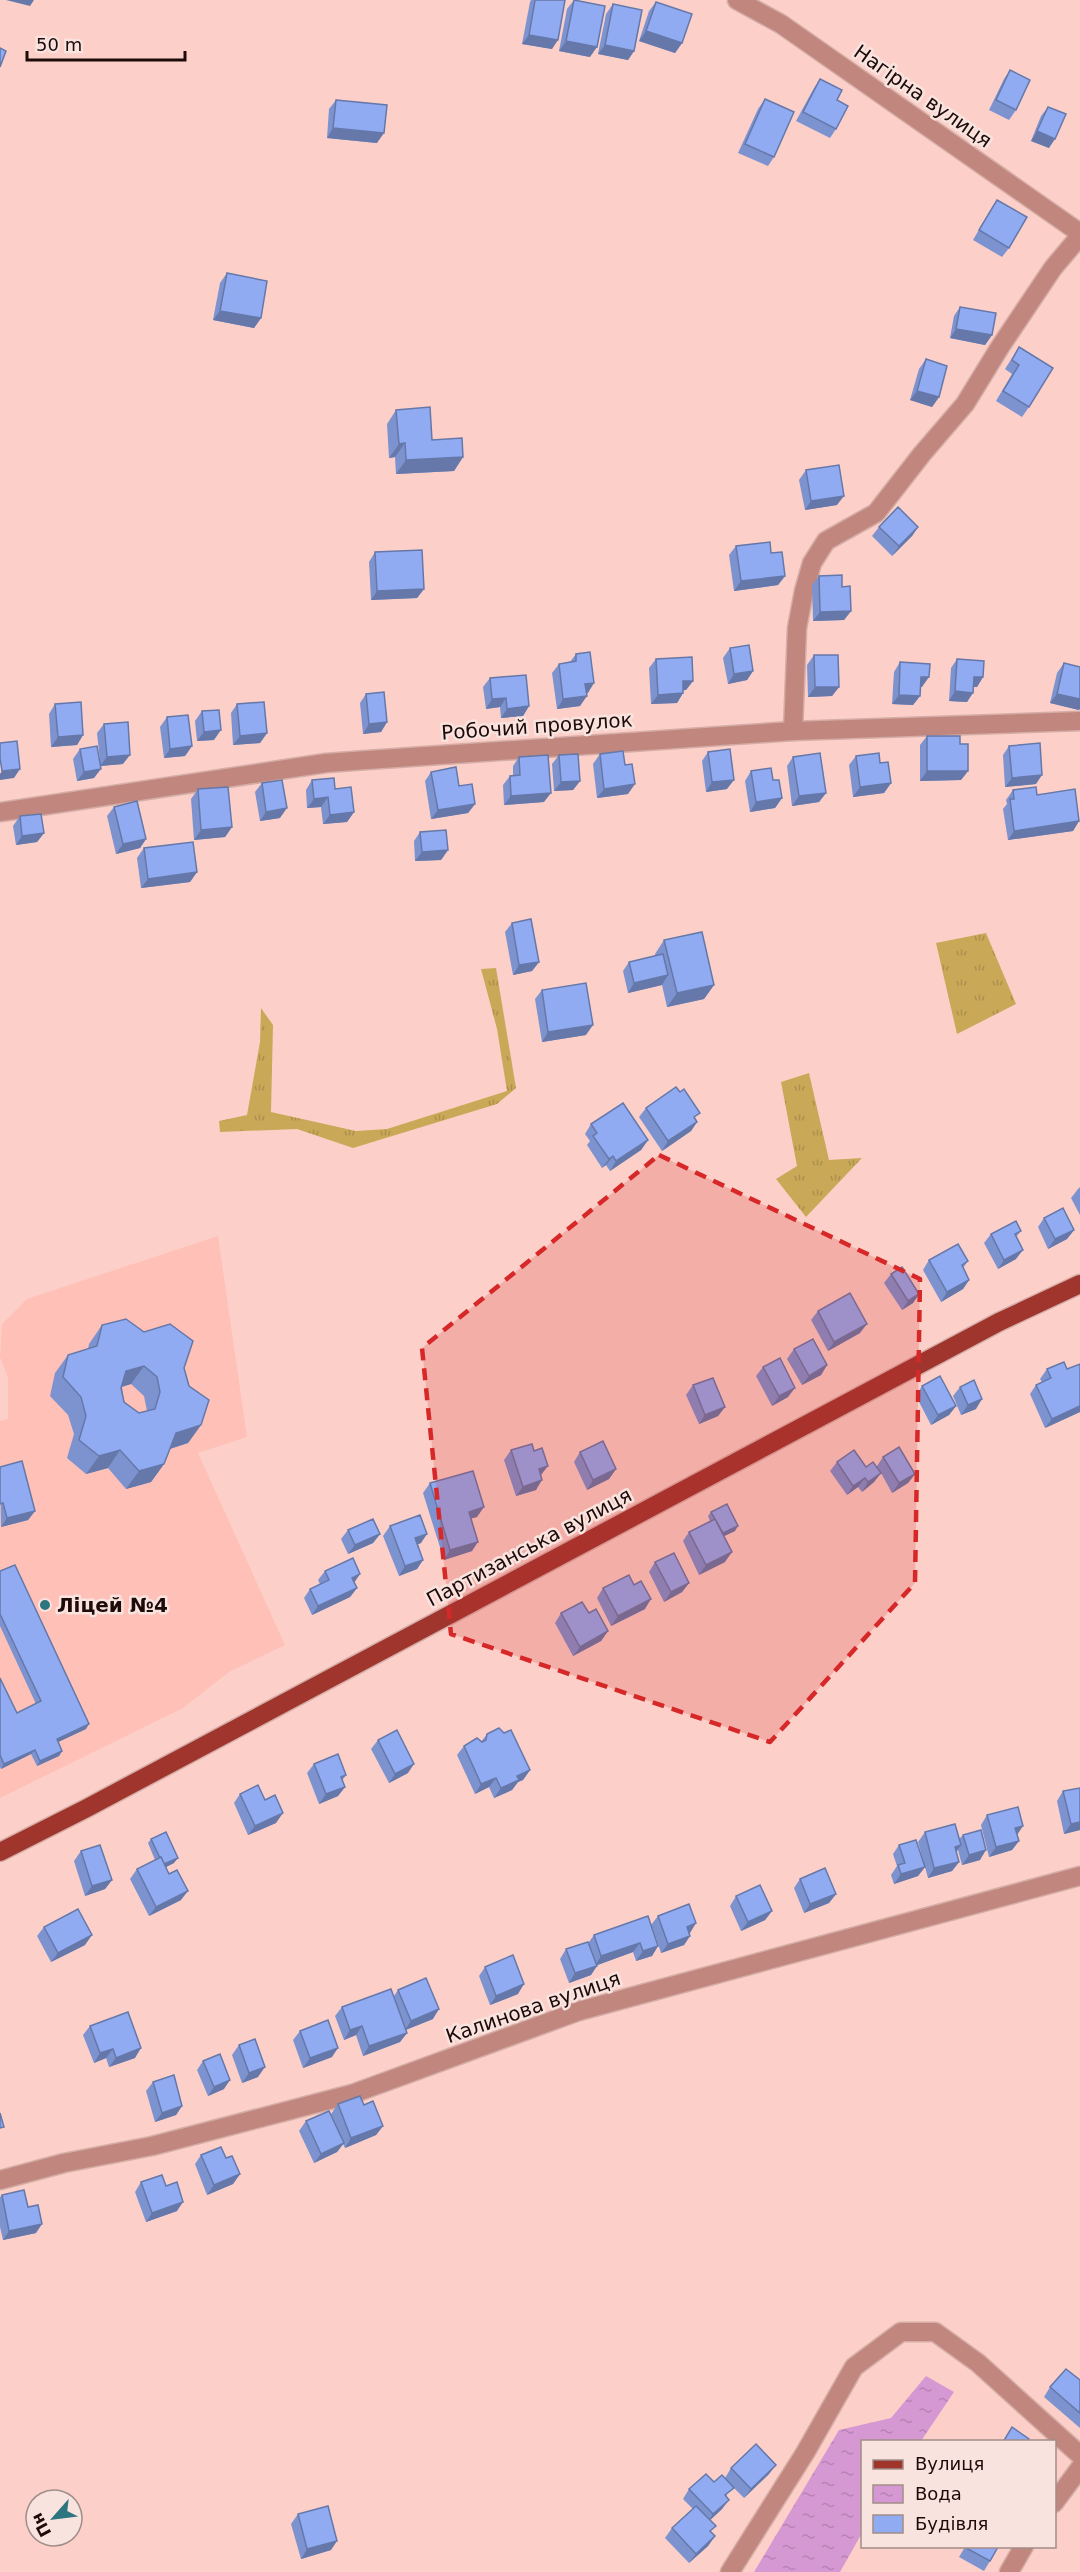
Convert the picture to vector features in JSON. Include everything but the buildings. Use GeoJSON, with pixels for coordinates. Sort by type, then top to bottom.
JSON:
{"type":"FeatureCollection","features":[{"type":"Feature","properties":{"kind":"main road","name":"Партизанська вулиця"},"geometry":{"type":"LineString","coordinates":[[0,1852],[87,1808],[999,1322],[1080,1284]]}},
{"type":"Feature","properties":{"kind":"street","name":"Нагірна вулиця"},"geometry":{"type":"LineString","coordinates":[[736,0],[781,24],[1080,234]]}},
{"type":"Feature","properties":{"kind":"street"},"geometry":{"type":"LineString","coordinates":[[793,731],[797,628],[812,563],[826,542],[876,513],[965,404],[1053,268],[1080,234]]}},
{"type":"Feature","properties":{"kind":"street","name":"Робочий провулок"},"geometry":{"type":"LineString","coordinates":[[0,812],[326,763],[793,731],[1080,721]]}},
{"type":"Feature","properties":{"kind":"street","name":"Калинова вулиця"},"geometry":{"type":"LineString","coordinates":[[0,2180],[64,2163],[152,2146],[352,2094],[579,2011],[1080,1876]]}},
{"type":"Feature","properties":{"kind":"street"},"geometry":{"type":"LineString","coordinates":[[729,2572],[805,2453],[854,2367],[901,2332],[935,2332],[978,2363],[1080,2455]]}},
{"type":"Feature","properties":{"kind":"street"},"geometry":{"type":"LineString","coordinates":[[1056,2501],[1080,2468]]}},
{"type":"Feature","properties":{"kind":"street"},"geometry":{"type":"LineString","coordinates":[[1009,2572],[1023,2548]]}},
{"type":"Feature","properties":{"kind":"highlighted area"},"geometry":{"type":"Polygon","coordinates":[[[659,1155],[920,1279],[915,1583],[770,1742],[451,1634],[422,1348],[659,1155]]]}},
{"type":"Feature","properties":{"kind":"shaded area"},"geometry":{"type":"Polygon","coordinates":[[[218,1236],[247,1437],[198,1453],[285,1645],[229,1672],[183,1708],[0,1798],[0,1421],[8,1419],[8,1378],[0,1357],[2,1324],[27,1299],[218,1236]]]}},
{"type":"Feature","properties":{"kind":"green space"},"geometry":{"type":"Polygon","coordinates":[[[986,933],[1016,1004],[957,1034],[936,943],[986,933]]]}},
{"type":"Feature","properties":{"kind":"green space"},"geometry":{"type":"Polygon","coordinates":[[[496,968],[516,1088],[497,1104],[353,1148],[297,1129],[220,1132],[219,1121],[247,1115],[260,1042],[261,1008],[273,1025],[271,1112],[356,1131],[387,1129],[507,1091],[497,1029],[481,969],[496,968]]]}},
{"type":"Feature","properties":{"kind":"green space"},"geometry":{"type":"Polygon","coordinates":[[[809,1073],[829,1160],[862,1158],[806,1217],[776,1179],[797,1166],[781,1082],[809,1073]]]}},
{"type":"Feature","properties":{"kind":"water"},"geometry":{"type":"Polygon","coordinates":[[[926,2376],[954,2392],[922,2440],[861,2440],[861,2535],[840,2572],[754,2572],[839,2430],[891,2418],[926,2376]]]}},
{"type":"Feature","properties":{"kind":"place","name":"Ліцей №4"},"geometry":{"type":"Point","coordinates":[45,1605]}}]}
